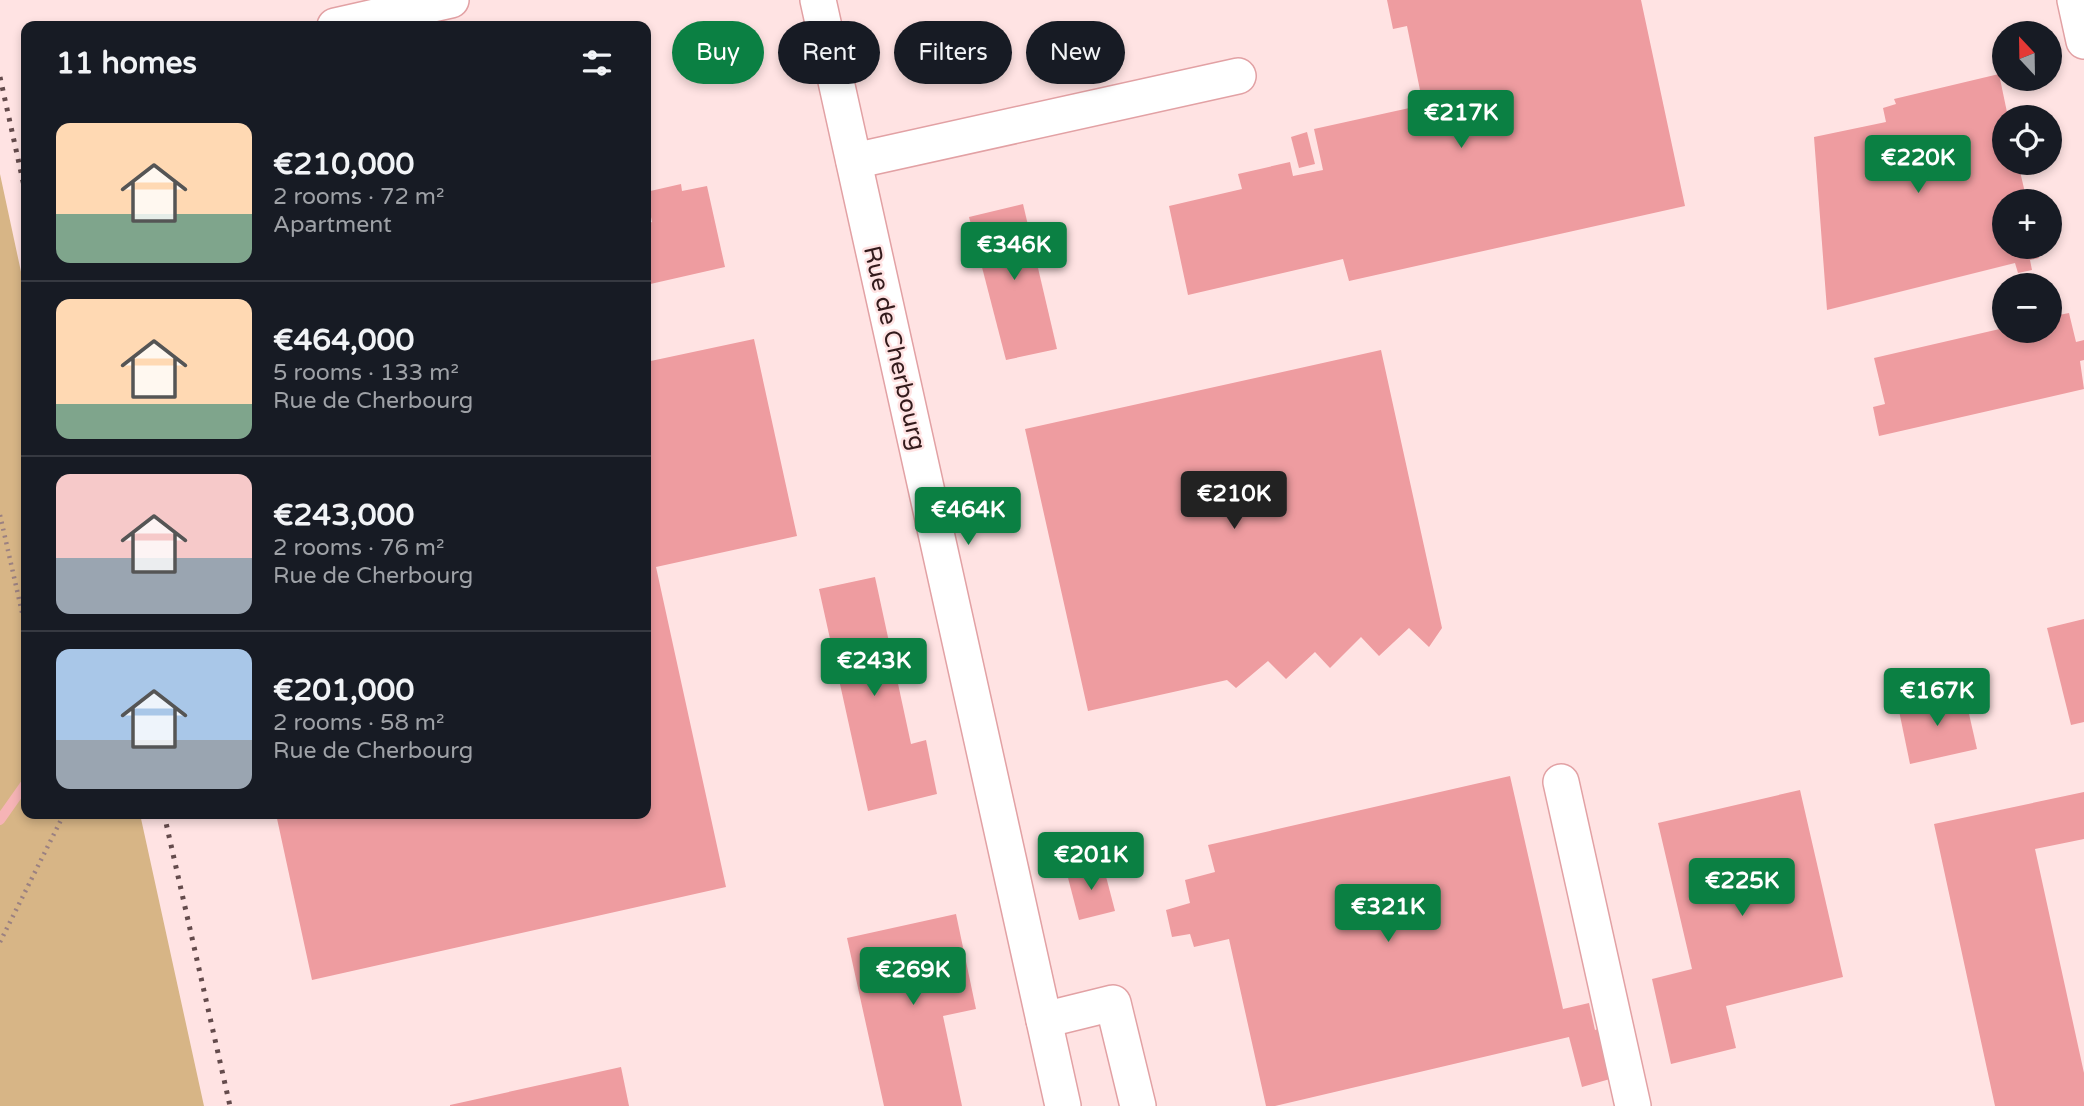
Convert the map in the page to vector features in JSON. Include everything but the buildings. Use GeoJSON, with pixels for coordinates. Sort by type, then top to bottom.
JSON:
{"type":"FeatureCollection","features":[{"type":"Feature","properties":{"kind":"street"},"geometry":{"type":"LineString","coordinates":[[357,21],[451,0]]}},
{"type":"Feature","properties":{"kind":"street","name":"Rue de Cherbourg"},"geometry":{"type":"LineString","coordinates":[[818,0],[1063,1106]]}},
{"type":"Feature","properties":{"kind":"street"},"geometry":{"type":"LineString","coordinates":[[2075,0],[2084,41]]}},
{"type":"Feature","properties":{"kind":"street"},"geometry":{"type":"LineString","coordinates":[[854,161],[1238,76]]}},
{"type":"Feature","properties":{"kind":"street"},"geometry":{"type":"LineString","coordinates":[[1561,782],[1633,1106]]}},
{"type":"Feature","properties":{"kind":"street"},"geometry":{"type":"LineString","coordinates":[[1044,1020],[1114,1003],[1138,1106]]}},
{"type":"Feature","properties":{"kind":"path"},"geometry":{"type":"LineString","coordinates":[[0,515],[21,608]]}},
{"type":"Feature","properties":{"kind":"path"},"geometry":{"type":"LineString","coordinates":[[0,942],[62,819]]}},
{"type":"Feature","properties":{"kind":"shaded area"},"geometry":{"type":"Polygon","coordinates":[[[0,174],[21,272],[21,819],[141,819],[204,1106],[0,1106],[0,174]]]}},
{"type":"Feature","properties":{"kind":"waterway"},"geometry":{"type":"LineString","coordinates":[[0,820],[21,790]]}},
{"type":"Feature","properties":{"kind":"railway"},"geometry":{"type":"LineString","coordinates":[[0,77],[21,172]]}},
{"type":"Feature","properties":{"kind":"railway"},"geometry":{"type":"LineString","coordinates":[[165,819],[230,1106]]}}]}
